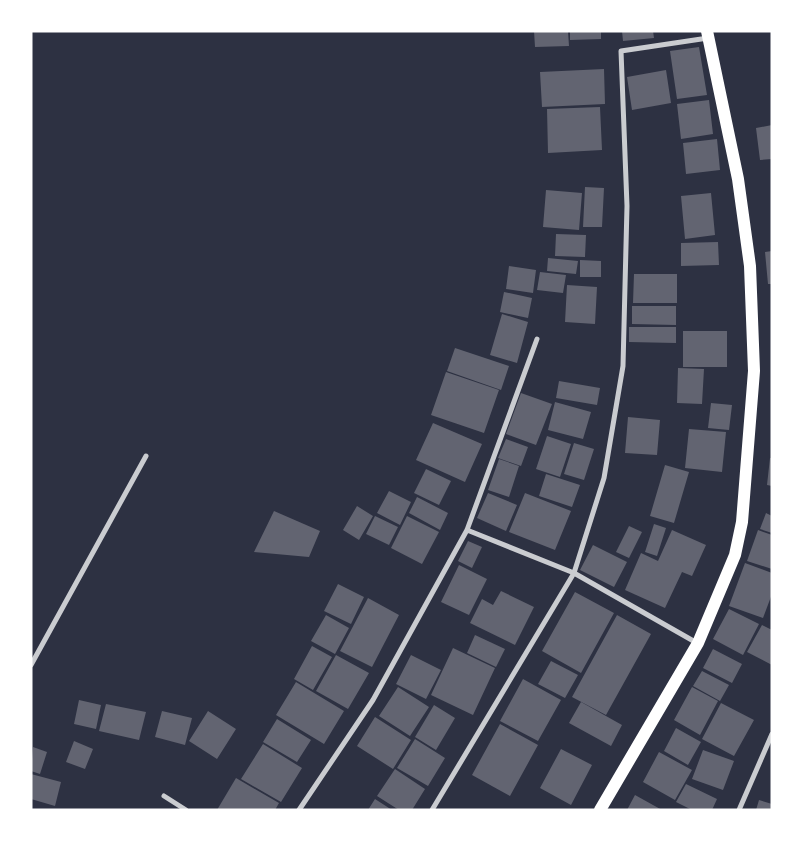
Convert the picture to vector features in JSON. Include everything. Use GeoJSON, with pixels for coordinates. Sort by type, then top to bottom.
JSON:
{"type":"FeatureCollection","features":[{"type":"Feature","properties":{"kind":"main road"},"geometry":{"type":"LineString","coordinates":[[600,810],[698,643],[735,555],[742,522],[754,370],[750,266],[738,179],[708,35]]}},
{"type":"Feature","properties":{"kind":"street"},"geometry":{"type":"LineString","coordinates":[[432,810],[574,572],[604,478],[622,366],[627,206],[621,51],[708,35]]}},
{"type":"Feature","properties":{"kind":"street"},"geometry":{"type":"LineString","coordinates":[[299,810],[373,700],[467,530],[537,339]]}},
{"type":"Feature","properties":{"kind":"street"},"geometry":{"type":"LineString","coordinates":[[31,665],[146,456]]}},
{"type":"Feature","properties":{"kind":"street"},"geometry":{"type":"LineString","coordinates":[[467,530],[574,572],[698,643]]}},
{"type":"Feature","properties":{"kind":"street"},"geometry":{"type":"LineString","coordinates":[[739,810],[772,734]]}},
{"type":"Feature","properties":{"kind":"street"},"geometry":{"type":"LineString","coordinates":[[164,796],[186,810]]}},
{"type":"Feature","properties":{"kind":"building"},"geometry":{"type":"Polygon","coordinates":[[[534,31],[568,31],[569,46],[535,47],[534,31]]]}},
{"type":"Feature","properties":{"kind":"building"},"geometry":{"type":"Polygon","coordinates":[[[570,31],[601,31],[601,39],[570,40],[570,31]]]}},
{"type":"Feature","properties":{"kind":"building"},"geometry":{"type":"Polygon","coordinates":[[[622,31],[653,31],[654,38],[623,41],[622,31]]]}},
{"type":"Feature","properties":{"kind":"building"},"geometry":{"type":"Polygon","coordinates":[[[699,47],[707,95],[677,99],[670,51],[699,47]]]}},
{"type":"Feature","properties":{"kind":"building"},"geometry":{"type":"Polygon","coordinates":[[[604,69],[605,104],[542,107],[540,72],[604,69]]]}},
{"type":"Feature","properties":{"kind":"building"},"geometry":{"type":"Polygon","coordinates":[[[666,70],[671,103],[632,110],[627,77],[666,70]]]}},
{"type":"Feature","properties":{"kind":"building"},"geometry":{"type":"Polygon","coordinates":[[[709,100],[713,134],[681,139],[677,104],[709,100]]]}},
{"type":"Feature","properties":{"kind":"building"},"geometry":{"type":"Polygon","coordinates":[[[600,107],[602,150],[548,153],[547,109],[600,107]]]}},
{"type":"Feature","properties":{"kind":"building"},"geometry":{"type":"Polygon","coordinates":[[[772,125],[772,159],[760,160],[756,128],[772,125]]]}},
{"type":"Feature","properties":{"kind":"building"},"geometry":{"type":"Polygon","coordinates":[[[717,139],[720,170],[686,174],[683,143],[717,139]]]}},
{"type":"Feature","properties":{"kind":"building"},"geometry":{"type":"Polygon","coordinates":[[[585,187],[604,188],[602,227],[583,227],[585,187]]]}},
{"type":"Feature","properties":{"kind":"building"},"geometry":{"type":"Polygon","coordinates":[[[546,190],[582,193],[579,230],[543,227],[546,190]]]}},
{"type":"Feature","properties":{"kind":"building"},"geometry":{"type":"Polygon","coordinates":[[[711,193],[715,235],[685,239],[681,196],[711,193]]]}},
{"type":"Feature","properties":{"kind":"building"},"geometry":{"type":"Polygon","coordinates":[[[556,234],[586,235],[585,257],[555,256],[556,234]]]}},
{"type":"Feature","properties":{"kind":"building"},"geometry":{"type":"Polygon","coordinates":[[[718,242],[719,265],[681,266],[681,243],[718,242]]]}},
{"type":"Feature","properties":{"kind":"building"},"geometry":{"type":"Polygon","coordinates":[[[772,251],[772,284],[768,284],[765,252],[772,251]]]}},
{"type":"Feature","properties":{"kind":"building"},"geometry":{"type":"Polygon","coordinates":[[[548,258],[578,261],[576,274],[547,271],[548,258]]]}},
{"type":"Feature","properties":{"kind":"building"},"geometry":{"type":"Polygon","coordinates":[[[580,260],[601,261],[601,277],[580,277],[580,260]]]}},
{"type":"Feature","properties":{"kind":"building"},"geometry":{"type":"Polygon","coordinates":[[[509,266],[536,270],[533,293],[506,289],[509,266]]]}},
{"type":"Feature","properties":{"kind":"building"},"geometry":{"type":"Polygon","coordinates":[[[540,272],[566,275],[563,293],[537,290],[540,272]]]}},
{"type":"Feature","properties":{"kind":"building"},"geometry":{"type":"Polygon","coordinates":[[[634,274],[677,274],[677,303],[633,303],[634,274]]]}},
{"type":"Feature","properties":{"kind":"building"},"geometry":{"type":"Polygon","coordinates":[[[567,285],[597,287],[595,324],[565,322],[567,285]]]}},
{"type":"Feature","properties":{"kind":"building"},"geometry":{"type":"Polygon","coordinates":[[[504,292],[532,298],[528,318],[500,312],[504,292]]]}},
{"type":"Feature","properties":{"kind":"building"},"geometry":{"type":"Polygon","coordinates":[[[632,306],[676,306],[676,325],[632,324],[632,306]]]}},
{"type":"Feature","properties":{"kind":"building"},"geometry":{"type":"Polygon","coordinates":[[[502,314],[528,322],[517,363],[490,355],[502,314]]]}},
{"type":"Feature","properties":{"kind":"building"},"geometry":{"type":"Polygon","coordinates":[[[629,327],[676,327],[676,343],[629,342],[629,327]]]}},
{"type":"Feature","properties":{"kind":"building"},"geometry":{"type":"Polygon","coordinates":[[[683,331],[727,331],[727,367],[683,367],[683,331]]]}},
{"type":"Feature","properties":{"kind":"building"},"geometry":{"type":"Polygon","coordinates":[[[455,348],[509,366],[501,390],[447,371],[455,348]]]}},
{"type":"Feature","properties":{"kind":"building"},"geometry":{"type":"Polygon","coordinates":[[[678,368],[704,369],[702,404],[677,403],[678,368]]]}},
{"type":"Feature","properties":{"kind":"building"},"geometry":{"type":"Polygon","coordinates":[[[446,372],[499,390],[484,433],[431,415],[446,372]]]}},
{"type":"Feature","properties":{"kind":"building"},"geometry":{"type":"Polygon","coordinates":[[[559,381],[600,388],[597,405],[556,398],[559,381]]]}},
{"type":"Feature","properties":{"kind":"building"},"geometry":{"type":"Polygon","coordinates":[[[521,393],[552,404],[536,445],[506,434],[521,393]]]}},
{"type":"Feature","properties":{"kind":"building"},"geometry":{"type":"Polygon","coordinates":[[[555,402],[591,412],[583,439],[548,430],[555,402]]]}},
{"type":"Feature","properties":{"kind":"building"},"geometry":{"type":"Polygon","coordinates":[[[711,403],[732,405],[729,430],[708,428],[711,403]]]}},
{"type":"Feature","properties":{"kind":"building"},"geometry":{"type":"Polygon","coordinates":[[[628,417],[660,420],[657,455],[625,453],[628,417]]]}},
{"type":"Feature","properties":{"kind":"building"},"geometry":{"type":"Polygon","coordinates":[[[433,423],[482,444],[465,482],[416,460],[433,423]]]}},
{"type":"Feature","properties":{"kind":"building"},"geometry":{"type":"Polygon","coordinates":[[[689,429],[726,432],[722,472],[685,468],[689,429]]]}},
{"type":"Feature","properties":{"kind":"building"},"geometry":{"type":"Polygon","coordinates":[[[547,436],[571,444],[560,477],[536,469],[547,436]]]}},
{"type":"Feature","properties":{"kind":"building"},"geometry":{"type":"Polygon","coordinates":[[[506,439],[528,447],[521,466],[498,458],[506,439]]]}},
{"type":"Feature","properties":{"kind":"building"},"geometry":{"type":"Polygon","coordinates":[[[574,443],[594,449],[584,480],[564,474],[574,443]]]}},
{"type":"Feature","properties":{"kind":"building"},"geometry":{"type":"Polygon","coordinates":[[[770,458],[772,458],[772,486],[767,485],[770,458]]]}},
{"type":"Feature","properties":{"kind":"building"},"geometry":{"type":"Polygon","coordinates":[[[499,459],[519,466],[509,497],[488,490],[499,459]]]}},
{"type":"Feature","properties":{"kind":"building"},"geometry":{"type":"Polygon","coordinates":[[[665,465],[689,472],[674,523],[650,516],[665,465]]]}},
{"type":"Feature","properties":{"kind":"building"},"geometry":{"type":"Polygon","coordinates":[[[426,469],[451,481],[439,505],[414,493],[426,469]]]}},
{"type":"Feature","properties":{"kind":"building"},"geometry":{"type":"Polygon","coordinates":[[[546,474],[580,485],[572,507],[539,496],[546,474]]]}},
{"type":"Feature","properties":{"kind":"building"},"geometry":{"type":"Polygon","coordinates":[[[389,491],[411,502],[400,525],[377,513],[389,491]]]}},
{"type":"Feature","properties":{"kind":"building"},"geometry":{"type":"Polygon","coordinates":[[[488,493],[517,505],[506,531],[477,518],[488,493]]]}},
{"type":"Feature","properties":{"kind":"building"},"geometry":{"type":"Polygon","coordinates":[[[525,493],[571,511],[555,550],[509,532],[525,493]]]}},
{"type":"Feature","properties":{"kind":"building"},"geometry":{"type":"Polygon","coordinates":[[[417,497],[448,513],[440,530],[409,513],[417,497]]]}},
{"type":"Feature","properties":{"kind":"building"},"geometry":{"type":"Polygon","coordinates":[[[357,506],[373,516],[359,540],[343,530],[357,506]]]}},
{"type":"Feature","properties":{"kind":"building"},"geometry":{"type":"Polygon","coordinates":[[[274,511],[320,531],[309,557],[254,552],[274,511]]]}},
{"type":"Feature","properties":{"kind":"building"},"geometry":{"type":"Polygon","coordinates":[[[766,513],[772,516],[772,533],[760,529],[766,513]]]}},
{"type":"Feature","properties":{"kind":"building"},"geometry":{"type":"Polygon","coordinates":[[[375,516],[398,527],[389,545],[366,534],[375,516]]]}},
{"type":"Feature","properties":{"kind":"building"},"geometry":{"type":"Polygon","coordinates":[[[407,516],[439,532],[422,564],[391,548],[407,516]]]}},
{"type":"Feature","properties":{"kind":"building"},"geometry":{"type":"Polygon","coordinates":[[[654,524],[666,528],[657,556],[645,552],[654,524]]]}},
{"type":"Feature","properties":{"kind":"building"},"geometry":{"type":"Polygon","coordinates":[[[629,526],[642,532],[629,558],[616,552],[629,526]]]}},
{"type":"Feature","properties":{"kind":"building"},"geometry":{"type":"Polygon","coordinates":[[[672,530],[706,545],[692,576],[682,572],[665,608],[625,590],[641,553],[658,561],[672,530]]]}},
{"type":"Feature","properties":{"kind":"building"},"geometry":{"type":"Polygon","coordinates":[[[758,530],[772,535],[772,569],[747,561],[758,530]]]}},
{"type":"Feature","properties":{"kind":"building"},"geometry":{"type":"Polygon","coordinates":[[[468,541],[482,547],[472,568],[458,561],[468,541]]]}},
{"type":"Feature","properties":{"kind":"building"},"geometry":{"type":"Polygon","coordinates":[[[593,545],[627,562],[614,587],[580,570],[593,545]]]}},
{"type":"Feature","properties":{"kind":"building"},"geometry":{"type":"Polygon","coordinates":[[[745,563],[772,573],[772,594],[763,618],[729,606],[745,563]]]}},
{"type":"Feature","properties":{"kind":"building"},"geometry":{"type":"Polygon","coordinates":[[[459,565],[487,579],[469,615],[441,602],[459,565]]]}},
{"type":"Feature","properties":{"kind":"building"},"geometry":{"type":"Polygon","coordinates":[[[338,584],[364,597],[351,624],[324,611],[338,584]]]}},
{"type":"Feature","properties":{"kind":"building"},"geometry":{"type":"Polygon","coordinates":[[[501,591],[534,607],[515,645],[470,623],[482,599],[493,605],[501,591]]]}},
{"type":"Feature","properties":{"kind":"building"},"geometry":{"type":"Polygon","coordinates":[[[575,592],[614,613],[581,673],[542,651],[575,592]]]}},
{"type":"Feature","properties":{"kind":"building"},"geometry":{"type":"Polygon","coordinates":[[[368,598],[399,615],[372,667],[340,651],[368,598]]]}},
{"type":"Feature","properties":{"kind":"building"},"geometry":{"type":"Polygon","coordinates":[[[729,609],[759,624],[743,655],[713,639],[729,609]]]}},
{"type":"Feature","properties":{"kind":"building"},"geometry":{"type":"Polygon","coordinates":[[[326,615],[349,628],[335,654],[311,641],[326,615]]]}},
{"type":"Feature","properties":{"kind":"building"},"geometry":{"type":"Polygon","coordinates":[[[617,615],[651,634],[606,715],[572,697],[617,615]]]}},
{"type":"Feature","properties":{"kind":"building"},"geometry":{"type":"Polygon","coordinates":[[[762,625],[772,630],[772,665],[747,652],[762,625]]]}},
{"type":"Feature","properties":{"kind":"building"},"geometry":{"type":"Polygon","coordinates":[[[475,635],[505,649],[496,667],[467,653],[475,635]]]}},
{"type":"Feature","properties":{"kind":"building"},"geometry":{"type":"Polygon","coordinates":[[[312,646],[332,657],[313,690],[294,679],[312,646]]]}},
{"type":"Feature","properties":{"kind":"building"},"geometry":{"type":"Polygon","coordinates":[[[453,648],[495,668],[473,715],[431,695],[453,648]]]}},
{"type":"Feature","properties":{"kind":"building"},"geometry":{"type":"Polygon","coordinates":[[[713,649],[742,664],[732,683],[703,668],[713,649]]]}},
{"type":"Feature","properties":{"kind":"building"},"geometry":{"type":"Polygon","coordinates":[[[336,655],[369,673],[348,709],[316,691],[336,655]]]}},
{"type":"Feature","properties":{"kind":"building"},"geometry":{"type":"Polygon","coordinates":[[[411,655],[441,670],[426,699],[396,684],[411,655]]]}},
{"type":"Feature","properties":{"kind":"building"},"geometry":{"type":"Polygon","coordinates":[[[551,661],[578,675],[565,698],[538,684],[551,661]]]}},
{"type":"Feature","properties":{"kind":"building"},"geometry":{"type":"Polygon","coordinates":[[[702,671],[729,685],[720,701],[693,686],[702,671]]]}},
{"type":"Feature","properties":{"kind":"building"},"geometry":{"type":"Polygon","coordinates":[[[523,679],[561,700],[538,741],[500,721],[523,679]]]}},
{"type":"Feature","properties":{"kind":"building"},"geometry":{"type":"Polygon","coordinates":[[[296,682],[344,711],[324,744],[276,715],[296,682]]]}},
{"type":"Feature","properties":{"kind":"building"},"geometry":{"type":"Polygon","coordinates":[[[398,687],[429,707],[410,736],[379,716],[398,687]]]}},
{"type":"Feature","properties":{"kind":"building"},"geometry":{"type":"Polygon","coordinates":[[[692,687],[718,701],[700,735],[674,720],[692,687]]]}},
{"type":"Feature","properties":{"kind":"building"},"geometry":{"type":"Polygon","coordinates":[[[79,700],[101,705],[96,729],[74,724],[79,700]]]}},
{"type":"Feature","properties":{"kind":"building"},"geometry":{"type":"Polygon","coordinates":[[[581,702],[622,725],[611,746],[569,723],[581,702]]]}},
{"type":"Feature","properties":{"kind":"building"},"geometry":{"type":"Polygon","coordinates":[[[721,703],[754,720],[734,756],[702,739],[721,703]]]}},
{"type":"Feature","properties":{"kind":"building"},"geometry":{"type":"Polygon","coordinates":[[[106,704],[146,712],[139,740],[99,731],[106,704]]]}},
{"type":"Feature","properties":{"kind":"building"},"geometry":{"type":"Polygon","coordinates":[[[434,705],[455,718],[436,750],[415,737],[434,705]]]}},
{"type":"Feature","properties":{"kind":"building"},"geometry":{"type":"Polygon","coordinates":[[[162,711],[192,718],[185,745],[155,737],[162,711]]]}},
{"type":"Feature","properties":{"kind":"building"},"geometry":{"type":"Polygon","coordinates":[[[208,711],[236,729],[217,759],[189,741],[208,711]]]}},
{"type":"Feature","properties":{"kind":"building"},"geometry":{"type":"Polygon","coordinates":[[[375,717],[411,740],[393,769],[357,746],[375,717]]]}},
{"type":"Feature","properties":{"kind":"building"},"geometry":{"type":"Polygon","coordinates":[[[277,719],[311,740],[297,762],[263,742],[277,719]]]}},
{"type":"Feature","properties":{"kind":"building"},"geometry":{"type":"Polygon","coordinates":[[[500,724],[538,745],[510,796],[472,775],[500,724]]]}},
{"type":"Feature","properties":{"kind":"building"},"geometry":{"type":"Polygon","coordinates":[[[676,728],[701,742],[688,765],[664,751],[676,728]]]}},
{"type":"Feature","properties":{"kind":"building"},"geometry":{"type":"Polygon","coordinates":[[[415,739],[445,758],[428,786],[397,768],[415,739]]]}},
{"type":"Feature","properties":{"kind":"building"},"geometry":{"type":"Polygon","coordinates":[[[74,741],[93,749],[85,769],[66,762],[74,741]]]}},
{"type":"Feature","properties":{"kind":"building"},"geometry":{"type":"Polygon","coordinates":[[[263,744],[302,768],[281,802],[241,779],[263,744]]]}},
{"type":"Feature","properties":{"kind":"building"},"geometry":{"type":"Polygon","coordinates":[[[33,747],[47,752],[40,774],[31,771],[33,747]]]}},
{"type":"Feature","properties":{"kind":"building"},"geometry":{"type":"Polygon","coordinates":[[[561,749],[592,765],[571,805],[540,788],[561,749]]]}},
{"type":"Feature","properties":{"kind":"building"},"geometry":{"type":"Polygon","coordinates":[[[703,750],[734,761],[723,790],[692,779],[703,750]]]}},
{"type":"Feature","properties":{"kind":"building"},"geometry":{"type":"Polygon","coordinates":[[[659,752],[692,770],[675,800],[643,782],[659,752]]]}},
{"type":"Feature","properties":{"kind":"building"},"geometry":{"type":"Polygon","coordinates":[[[395,769],[425,789],[412,810],[399,810],[377,796],[395,769]]]}},
{"type":"Feature","properties":{"kind":"building"},"geometry":{"type":"Polygon","coordinates":[[[31,774],[61,782],[55,806],[31,799],[31,774]]]}},
{"type":"Feature","properties":{"kind":"building"},"geometry":{"type":"Polygon","coordinates":[[[236,778],[279,803],[275,810],[217,810],[236,778]]]}},
{"type":"Feature","properties":{"kind":"building"},"geometry":{"type":"Polygon","coordinates":[[[686,784],[717,799],[712,810],[692,810],[676,802],[686,784]]]}},
{"type":"Feature","properties":{"kind":"building"},"geometry":{"type":"Polygon","coordinates":[[[635,795],[662,810],[627,810],[635,795]]]}},
{"type":"Feature","properties":{"kind":"building"},"geometry":{"type":"Polygon","coordinates":[[[375,799],[392,810],[368,810],[375,799]]]}},
{"type":"Feature","properties":{"kind":"building"},"geometry":{"type":"Polygon","coordinates":[[[759,800],[772,804],[772,810],[756,810],[759,800]]]}}]}
